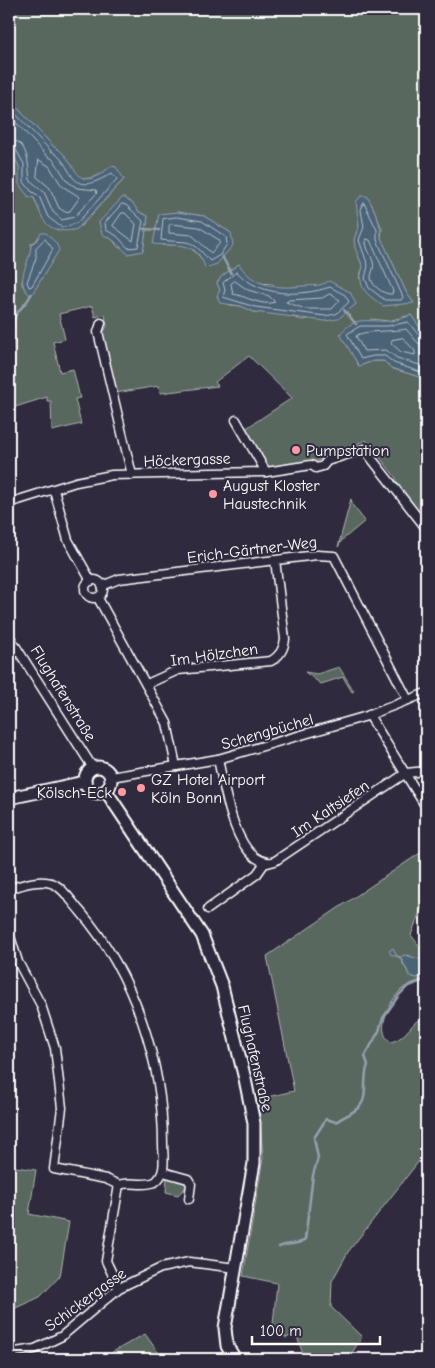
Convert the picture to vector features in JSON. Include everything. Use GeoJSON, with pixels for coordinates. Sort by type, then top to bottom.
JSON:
{"type":"FeatureCollection","features":[{"type":"Feature","properties":{"kind":"main road"},"geometry":{"type":"LineString","coordinates":[[92,768],[106,769],[111,777],[111,785],[106,792],[101,794],[90,791],[85,782],[86,776],[92,768]]}},
{"type":"Feature","properties":{"kind":"main road"},"geometry":{"type":"LineString","coordinates":[[9,798],[85,782]]}},
{"type":"Feature","properties":{"kind":"main road","name":"Flughafenstraße"},"geometry":{"type":"LineString","coordinates":[[106,792],[197,926],[222,986],[252,1111],[255,1140],[252,1187],[225,1328],[227,1346],[236,1359]]}},
{"type":"Feature","properties":{"kind":"street"},"geometry":{"type":"LineString","coordinates":[[101,323],[98,332],[132,475]]}},
{"type":"Feature","properties":{"kind":"street"},"geometry":{"type":"LineString","coordinates":[[236,420],[266,472]]}},
{"type":"Feature","properties":{"kind":"street","name":"Höckergasse"},"geometry":{"type":"LineString","coordinates":[[9,504],[91,478],[132,475],[266,472],[311,465],[316,468],[323,466],[326,461],[364,449],[426,528]]}},
{"type":"Feature","properties":{"kind":"street"},"geometry":{"type":"LineString","coordinates":[[54,490],[68,540],[90,581]]}},
{"type":"Feature","properties":{"kind":"street","name":"Erich-Gärtner-Weg"},"geometry":{"type":"LineString","coordinates":[[102,586],[119,579],[275,560],[334,556],[408,700]]}},
{"type":"Feature","properties":{"kind":"street","name":"Im Hölzchen"},"geometry":{"type":"LineString","coordinates":[[147,684],[178,670],[276,658],[282,649],[285,638],[275,560]]}},
{"type":"Feature","properties":{"kind":"street"},"geometry":{"type":"LineString","coordinates":[[90,581],[97,581],[102,586],[103,591],[98,598]]}},
{"type":"Feature","properties":{"kind":"street"},"geometry":{"type":"LineString","coordinates":[[90,581],[86,586],[85,592],[91,598],[98,598]]}},
{"type":"Feature","properties":{"kind":"street"},"geometry":{"type":"LineString","coordinates":[[98,598],[167,723],[176,766]]}},
{"type":"Feature","properties":{"kind":"street","name":"Flughafenstraße"},"geometry":{"type":"LineString","coordinates":[[9,636],[92,768]]}},
{"type":"Feature","properties":{"kind":"street","name":"Schengbüchel"},"geometry":{"type":"LineString","coordinates":[[111,777],[218,759],[370,715],[426,693]]}},
{"type":"Feature","properties":{"kind":"street"},"geometry":{"type":"LineString","coordinates":[[370,715],[426,807]]}},
{"type":"Feature","properties":{"kind":"street"},"geometry":{"type":"LineString","coordinates":[[218,759],[234,823],[250,853],[257,860],[268,862]]}},
{"type":"Feature","properties":{"kind":"street"},"geometry":{"type":"LineString","coordinates":[[406,773],[426,771]]}},
{"type":"Feature","properties":{"kind":"street","name":"Im Kaltsiefen"},"geometry":{"type":"LineString","coordinates":[[208,909],[257,874],[261,866],[275,861],[406,773]]}},
{"type":"Feature","properties":{"kind":"street"},"geometry":{"type":"LineString","coordinates":[[9,889],[40,882],[53,884],[58,887],[88,920],[118,968],[138,1012],[151,1049],[162,1108],[163,1172],[160,1179],[153,1184],[131,1182],[119,1185],[106,1179],[54,1169],[62,1108],[55,1048],[44,1012],[18,962],[9,933]]}},
{"type":"Feature","properties":{"kind":"street"},"geometry":{"type":"LineString","coordinates":[[163,1172],[188,1179],[191,1184],[189,1199]]}},
{"type":"Feature","properties":{"kind":"street"},"geometry":{"type":"LineString","coordinates":[[119,1185],[106,1254],[108,1267],[119,1288]]}},
{"type":"Feature","properties":{"kind":"street","name":"Schickergasse"},"geometry":{"type":"LineString","coordinates":[[9,1353],[35,1348],[62,1336],[119,1288],[148,1273],[174,1264],[189,1262],[236,1268]]}},
{"type":"Feature","properties":{"kind":"green space"},"geometry":{"type":"Polygon","coordinates":[[[9,9],[426,9],[426,336],[411,315],[388,321],[371,319],[350,350],[359,366],[373,361],[384,361],[391,368],[426,379],[426,522],[411,506],[411,501],[399,486],[395,485],[396,478],[366,440],[317,461],[269,469],[245,429],[292,398],[249,356],[215,382],[218,386],[160,393],[159,386],[115,393],[102,335],[107,326],[105,315],[95,317],[92,306],[59,314],[65,339],[53,342],[60,372],[73,369],[80,398],[75,399],[81,424],[52,431],[51,401],[47,401],[47,397],[12,408],[9,413],[9,147],[19,166],[28,196],[34,198],[42,217],[81,226],[124,179],[104,175],[86,178],[76,175],[63,154],[54,147],[9,99],[9,9]],[[123,197],[100,222],[118,247],[143,251],[148,216],[138,211],[123,197]],[[372,205],[358,228],[355,241],[363,267],[359,278],[414,303],[407,294],[381,238],[382,229],[372,205]],[[177,212],[157,230],[162,245],[185,246],[194,251],[203,261],[231,233],[204,216],[177,212]],[[39,236],[31,244],[31,256],[22,285],[31,296],[57,252],[56,243],[50,237],[39,236]],[[239,264],[222,276],[217,283],[220,290],[217,296],[230,305],[241,306],[254,312],[281,314],[303,320],[347,310],[356,304],[320,286],[278,288],[272,284],[260,283],[245,275],[239,264]]]}},
{"type":"Feature","properties":{"kind":"green space"},"geometry":{"type":"Polygon","coordinates":[[[351,499],[353,506],[365,521],[342,540],[338,547],[351,499]]]}},
{"type":"Feature","properties":{"kind":"green space"},"geometry":{"type":"Polygon","coordinates":[[[339,667],[354,691],[352,692],[343,677],[321,684],[305,672],[317,674],[339,667]]]}},
{"type":"Feature","properties":{"kind":"green space"},"geometry":{"type":"Polygon","coordinates":[[[426,849],[426,896],[411,935],[426,955],[426,964],[408,955],[400,958],[410,976],[417,978],[426,973],[426,978],[410,984],[401,990],[392,1001],[386,1016],[384,1031],[386,1037],[391,1042],[397,1040],[416,1022],[426,1016],[426,1152],[348,1252],[332,1281],[331,1307],[362,1337],[348,1359],[290,1359],[303,1354],[296,1334],[286,1338],[273,1324],[277,1283],[243,1276],[263,1158],[258,1099],[294,1091],[267,956],[426,849]]]}},
{"type":"Feature","properties":{"kind":"green space"},"geometry":{"type":"Polygon","coordinates":[[[9,1166],[36,1170],[29,1214],[69,1222],[60,1276],[40,1297],[9,1311],[9,1166]]]}},
{"type":"Feature","properties":{"kind":"green space"},"geometry":{"type":"Polygon","coordinates":[[[167,1175],[187,1180],[187,1186],[178,1195],[166,1192],[167,1175]]]}},
{"type":"Feature","properties":{"kind":"green space"},"geometry":{"type":"Polygon","coordinates":[[[145,1334],[163,1359],[100,1359],[145,1334]]]}},
{"type":"Feature","properties":{"kind":"water"},"geometry":{"type":"Polygon","coordinates":[[[9,99],[54,147],[62,152],[82,178],[89,179],[111,166],[116,167],[124,179],[77,229],[57,230],[45,222],[34,198],[28,196],[19,184],[19,166],[9,147],[9,99]]]}},
{"type":"Feature","properties":{"kind":"water"},"geometry":{"type":"Polygon","coordinates":[[[361,196],[367,196],[372,206],[379,222],[381,238],[407,294],[414,303],[383,306],[364,290],[361,280],[363,267],[355,248],[354,239],[359,226],[356,202],[361,196]]]}},
{"type":"Feature","properties":{"kind":"water"},"geometry":{"type":"Polygon","coordinates":[[[123,197],[133,204],[139,212],[148,216],[143,251],[128,254],[113,240],[102,234],[99,222],[123,197]]]}},
{"type":"Feature","properties":{"kind":"water"},"geometry":{"type":"Polygon","coordinates":[[[177,212],[204,216],[231,233],[233,245],[217,264],[205,268],[197,252],[185,246],[153,244],[159,214],[177,212]]]}},
{"type":"Feature","properties":{"kind":"water"},"geometry":{"type":"Polygon","coordinates":[[[41,233],[46,233],[56,243],[59,250],[31,296],[23,284],[23,278],[31,244],[36,241],[41,233]]]}},
{"type":"Feature","properties":{"kind":"water"},"geometry":{"type":"Polygon","coordinates":[[[239,264],[251,278],[267,285],[294,287],[322,284],[329,281],[350,292],[356,304],[338,319],[325,321],[254,312],[241,306],[220,303],[217,296],[220,290],[217,283],[222,276],[239,264]]]}},
{"type":"Feature","properties":{"kind":"water"},"geometry":{"type":"Polygon","coordinates":[[[411,315],[426,336],[426,379],[391,368],[384,361],[373,361],[359,366],[340,334],[351,324],[357,322],[391,321],[411,315]]]}},
{"type":"Feature","properties":{"kind":"water"},"geometry":{"type":"Polygon","coordinates":[[[393,948],[396,955],[400,957],[405,955],[419,959],[426,964],[426,973],[417,978],[410,976],[401,958],[390,954],[390,950],[393,948]]]}},
{"type":"Feature","properties":{"kind":"waterway"},"geometry":{"type":"LineString","coordinates":[[144,229],[159,230]]}},
{"type":"Feature","properties":{"kind":"waterway"},"geometry":{"type":"LineString","coordinates":[[222,256],[231,273]]}},
{"type":"Feature","properties":{"kind":"waterway"},"geometry":{"type":"LineString","coordinates":[[9,357],[15,317],[28,301],[31,294]]}},
{"type":"Feature","properties":{"kind":"waterway"},"geometry":{"type":"LineString","coordinates":[[344,310],[356,324]]}},
{"type":"Feature","properties":{"kind":"waterway"},"geometry":{"type":"LineString","coordinates":[[279,1247],[305,1240],[313,1175],[318,1158],[314,1138],[326,1119],[336,1122],[354,1111],[362,1103],[368,1065],[365,1056],[379,1031],[383,1018],[407,987],[426,979]]}},
{"type":"Feature","properties":{"kind":"place","name":"Pumpstation"},"geometry":{"type":"Point","coordinates":[296,450]}},
{"type":"Feature","properties":{"kind":"place","name":"August Kloster Haustechnik"},"geometry":{"type":"Point","coordinates":[213,494]}},
{"type":"Feature","properties":{"kind":"place","name":"GZ Hotel Airport Köln Bonn"},"geometry":{"type":"Point","coordinates":[141,788]}},
{"type":"Feature","properties":{"kind":"place","name":"Kölsch-Eck"},"geometry":{"type":"Point","coordinates":[122,792]}}]}
